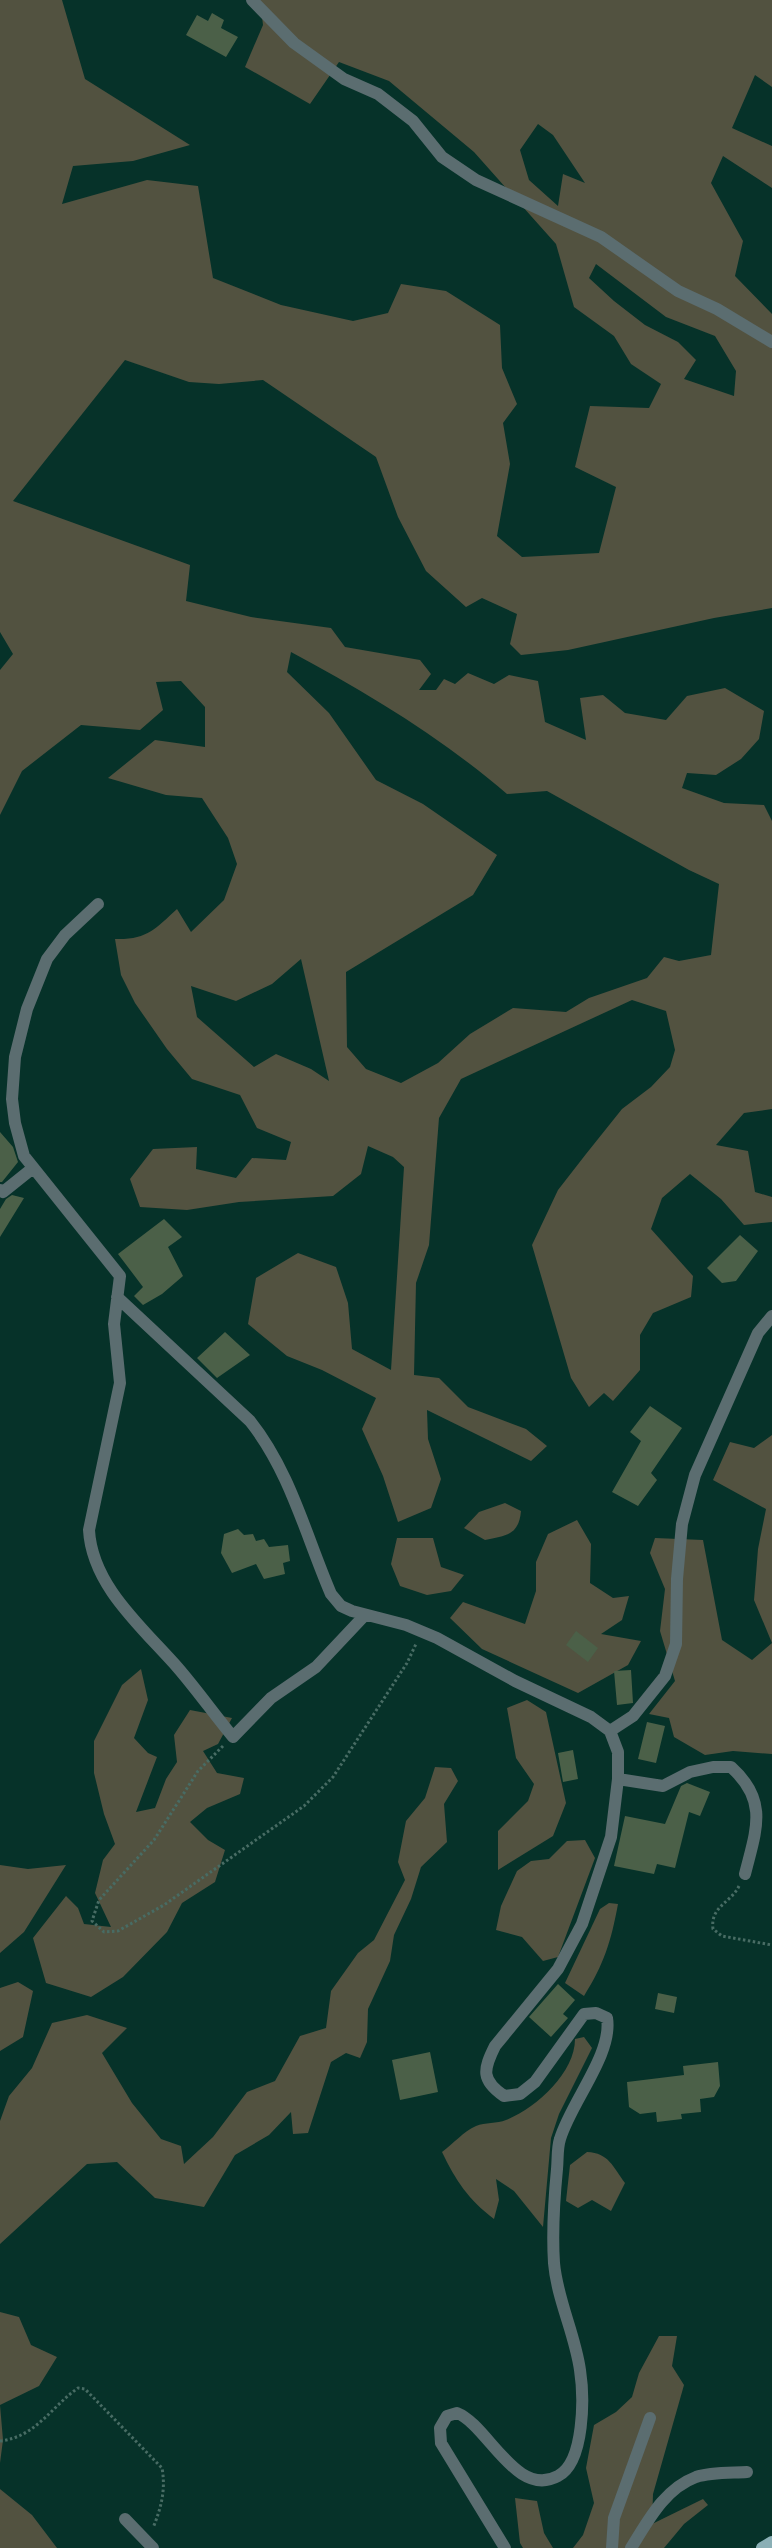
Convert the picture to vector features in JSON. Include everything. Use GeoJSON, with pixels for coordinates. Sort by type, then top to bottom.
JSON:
{"type":"FeatureCollection","features":[{"type":"Feature","properties":{"kind":"main road"},"geometry":{"type":"LineString","coordinates":[[762,2548],[772,2542]]}},
{"type":"Feature","properties":{"kind":"street"},"geometry":{"type":"LineString","coordinates":[[252,0],[294,42],[344,79],[378,94],[413,121],[442,157],[476,180],[601,237],[678,291],[717,310],[772,342]]}},
{"type":"Feature","properties":{"kind":"street"},"geometry":{"type":"LineString","coordinates":[[98,904],[65,935],[47,959],[27,1009],[15,1057],[12,1099],[14,1123],[24,1156],[120,1276],[114,1324],[120,1382],[89,1530],[90,1547],[97,1567],[115,1594],[159,1648],[178,1668],[232,1737],[271,1698],[316,1667],[365,1615]]}},
{"type":"Feature","properties":{"kind":"street"},"geometry":{"type":"LineString","coordinates":[[0,1190],[3,1192],[33,1168]]}},
{"type":"Feature","properties":{"kind":"street"},"geometry":{"type":"LineString","coordinates":[[117,1297],[250,1421],[264,1438],[280,1467],[331,1594],[341,1606],[421,1631],[515,1681],[591,1717],[610,1731],[618,1752],[618,1779],[611,1837],[582,1924],[558,1969],[495,2046],[488,2060],[485,2074],[491,2087],[504,2096],[520,2094],[535,2082],[584,2014],[596,2013],[608,2018],[609,2030],[605,2047],[569,2113],[559,2141],[555,2187],[554,2265],[580,2370],[582,2406],[578,2446],[569,2468],[558,2477],[544,2479],[528,2477],[505,2460],[468,2417],[457,2413],[447,2416],[440,2428],[441,2443],[448,2456],[505,2548]]}},
{"type":"Feature","properties":{"kind":"street"},"geometry":{"type":"LineString","coordinates":[[610,1731],[633,1716],[665,1676],[676,1644],[677,1579],[682,1524],[695,1475],[758,1333],[772,1316]]}},
{"type":"Feature","properties":{"kind":"street"},"geometry":{"type":"LineString","coordinates":[[618,1779],[662,1786],[690,1772],[713,1767],[731,1767],[743,1778],[753,1795],[758,1816],[745,1874]]}},
{"type":"Feature","properties":{"kind":"street"},"geometry":{"type":"LineString","coordinates":[[612,2548],[614,2518],[650,2418]]}},
{"type":"Feature","properties":{"kind":"street"},"geometry":{"type":"LineString","coordinates":[[631,2548],[651,2516],[674,2488],[697,2477],[747,2472]]}},
{"type":"Feature","properties":{"kind":"street"},"geometry":{"type":"LineString","coordinates":[[125,2519],[150,2545]]}},
{"type":"Feature","properties":{"kind":"path"},"geometry":{"type":"LineString","coordinates":[[232,1737],[198,1771],[154,1840],[99,1900],[92,1921],[104,1932],[118,1931],[164,1905],[304,1806],[333,1777],[364,1733],[407,1664],[421,1631]]}},
{"type":"Feature","properties":{"kind":"path"},"geometry":{"type":"LineString","coordinates":[[745,1874],[737,1891],[717,1908],[712,1920],[713,1929],[722,1936],[772,1945]]}},
{"type":"Feature","properties":{"kind":"path"},"geometry":{"type":"LineString","coordinates":[[0,2441],[14,2439],[28,2432],[47,2418],[65,2397],[78,2388],[85,2389],[162,2468],[165,2483],[161,2508],[150,2545]]}},
{"type":"Feature","properties":{"kind":"green space"},"geometry":{"type":"Polygon","coordinates":[[[0,0],[62,0],[85,79],[190,145],[133,161],[73,166],[62,204],[147,180],[198,186],[213,278],[281,305],[353,321],[388,313],[401,284],[446,291],[500,325],[502,368],[517,404],[503,423],[510,464],[497,536],[522,557],[599,553],[616,487],[575,467],[590,406],[649,408],[661,384],[631,364],[614,336],[574,307],[556,244],[474,152],[389,81],[339,62],[310,104],[245,67],[263,25],[260,0],[772,0],[772,87],[755,75],[732,128],[772,146],[772,188],[723,156],[711,183],[743,241],[735,276],[772,314],[772,608],[714,618],[568,650],[521,655],[510,644],[517,614],[482,598],[466,607],[426,571],[398,517],[376,457],[263,380],[219,384],[189,382],[125,360],[13,501],[190,565],[186,601],[251,617],[331,628],[345,647],[420,660],[431,674],[419,690],[436,690],[444,679],[455,684],[468,673],[494,684],[509,675],[538,681],[545,722],[586,740],[580,698],[603,695],[625,713],[666,720],[687,696],[725,688],[764,711],[759,739],[741,759],[716,775],[687,773],[682,788],[724,803],[764,805],[772,821],[772,1109],[744,1113],[716,1145],[748,1151],[755,1192],[772,1197],[772,1222],[744,1225],[721,1199],[690,1174],[662,1198],[651,1229],[693,1276],[691,1297],[653,1313],[640,1335],[640,1370],[613,1401],[604,1393],[589,1407],[571,1378],[532,1245],[558,1190],[622,1109],[651,1087],[670,1067],[675,1050],[666,1011],[632,1000],[461,1079],[439,1118],[429,1245],[416,1283],[414,1375],[439,1378],[468,1407],[526,1429],[547,1446],[531,1461],[427,1410],[428,1439],[441,1479],[431,1508],[398,1522],[383,1476],[362,1429],[376,1398],[322,1370],[287,1356],[248,1324],[256,1278],[298,1253],[336,1267],[348,1303],[352,1349],[391,1370],[404,1167],[393,1157],[368,1146],[361,1174],[333,1196],[239,1202],[187,1210],[140,1207],[130,1179],[153,1149],[197,1147],[196,1169],[236,1178],[252,1158],[286,1160],[291,1142],[257,1128],[240,1095],[192,1079],[167,1049],[135,1003],[121,975],[115,939],[135,938],[150,932],[177,909],[191,932],[224,900],[237,864],[228,838],[202,798],[166,795],[108,778],[155,740],[205,747],[205,707],[181,681],[156,682],[163,710],[140,730],[81,725],[22,771],[0,815],[0,670],[13,654],[0,632],[0,0]],[[538,124],[520,150],[529,180],[558,206],[563,174],[585,183],[553,135],[538,124]],[[596,264],[589,278],[614,301],[645,325],[678,342],[696,360],[684,379],[734,396],[736,371],[715,336],[666,317],[596,264]],[[291,652],[287,672],[329,713],[376,780],[423,804],[497,855],[473,895],[346,972],[347,1047],[366,1069],[401,1083],[438,1063],[470,1034],[513,1008],[566,1012],[589,998],[647,978],[664,957],[679,961],[711,955],[719,884],[689,870],[547,791],[507,794],[482,773],[403,717],[291,652]],[[301,959],[272,984],[236,1001],[191,986],[197,1017],[254,1067],[276,1054],[311,1069],[329,1081],[301,959]]]}},
{"type":"Feature","properties":{"kind":"green space"},"geometry":{"type":"Polygon","coordinates":[[[772,1435],[772,1643],[754,1600],[758,1549],[766,1509],[713,1480],[730,1442],[754,1448],[772,1435]]]}},
{"type":"Feature","properties":{"kind":"green space"},"geometry":{"type":"Polygon","coordinates":[[[505,1503],[521,1511],[517,1525],[510,1533],[485,1540],[464,1528],[479,1512],[505,1503]]]}},
{"type":"Feature","properties":{"kind":"green space"},"geometry":{"type":"Polygon","coordinates":[[[577,1520],[591,1544],[590,1583],[613,1598],[629,1596],[622,1620],[601,1634],[641,1641],[628,1665],[578,1693],[482,1649],[450,1618],[463,1602],[525,1624],[536,1591],[536,1562],[548,1534],[577,1520]]]}},
{"type":"Feature","properties":{"kind":"green space"},"geometry":{"type":"Polygon","coordinates":[[[397,1538],[433,1538],[441,1567],[464,1575],[451,1591],[427,1595],[400,1586],[391,1564],[397,1538]]]}},
{"type":"Feature","properties":{"kind":"green space"},"geometry":{"type":"Polygon","coordinates":[[[655,1538],[703,1540],[722,1640],[752,1660],[772,1643],[772,1754],[733,1751],[705,1755],[674,1737],[669,1718],[649,1714],[675,1681],[660,1631],[665,1589],[650,1553],[655,1538]]]}},
{"type":"Feature","properties":{"kind":"green space"},"geometry":{"type":"Polygon","coordinates":[[[141,1669],[148,1700],[134,1738],[148,1753],[157,1757],[136,1812],[155,1808],[166,1779],[177,1762],[174,1735],[190,1710],[232,1718],[218,1744],[203,1751],[217,1773],[244,1778],[240,1794],[207,1808],[190,1822],[208,1840],[225,1850],[215,1882],[182,1903],[167,1932],[123,1977],[91,1997],[46,1983],[33,1938],[66,1896],[78,1908],[84,1924],[111,1927],[95,1893],[103,1860],[115,1844],[104,1814],[94,1773],[94,1741],[122,1685],[141,1669]]]}},
{"type":"Feature","properties":{"kind":"green space"},"geometry":{"type":"Polygon","coordinates":[[[527,1700],[546,1712],[566,1803],[553,1836],[498,1870],[498,1831],[528,1801],[534,1784],[516,1758],[507,1708],[527,1700]]]}},
{"type":"Feature","properties":{"kind":"green space"},"geometry":{"type":"Polygon","coordinates":[[[435,1767],[451,1768],[458,1781],[444,1804],[447,1842],[421,1867],[411,1899],[394,1935],[390,1961],[368,2009],[367,2042],[360,2058],[346,2053],[331,2062],[308,2133],[293,2134],[291,2112],[269,2135],[235,2155],[204,2207],[155,2198],[117,2162],[87,2164],[0,2244],[0,2121],[9,2096],[32,2068],[52,2023],[87,2015],[127,2028],[102,2053],[132,2103],[161,2139],[181,2146],[184,2164],[213,2137],[247,2092],[275,2081],[300,2036],[326,2028],[331,1991],[358,1953],[374,1940],[405,1880],[398,1862],[406,1821],[425,1798],[435,1767]]]}},
{"type":"Feature","properties":{"kind":"green space"},"geometry":{"type":"Polygon","coordinates":[[[585,1840],[595,1858],[558,1957],[543,1961],[522,1937],[496,1930],[501,1906],[517,1871],[531,1861],[549,1859],[567,1841],[585,1840]]]}},
{"type":"Feature","properties":{"kind":"green space"},"geometry":{"type":"Polygon","coordinates":[[[0,1865],[28,1869],[66,1865],[24,1932],[0,1953],[0,1865]]]}},
{"type":"Feature","properties":{"kind":"green space"},"geometry":{"type":"Polygon","coordinates":[[[609,1903],[618,1904],[613,1930],[602,1963],[584,1996],[565,1983],[600,1909],[609,1903]]]}},
{"type":"Feature","properties":{"kind":"green space"},"geometry":{"type":"Polygon","coordinates":[[[18,1982],[33,1991],[23,2037],[0,2051],[0,1988],[18,1982]]]}},
{"type":"Feature","properties":{"kind":"green space"},"geometry":{"type":"Polygon","coordinates":[[[584,2037],[592,2048],[559,2114],[551,2138],[543,2227],[514,2191],[496,2179],[499,2200],[494,2219],[464,2189],[452,2172],[442,2152],[472,2128],[506,2120],[541,2098],[552,2088],[568,2064],[573,2052],[575,2039],[584,2037]]]}},
{"type":"Feature","properties":{"kind":"green space"},"geometry":{"type":"Polygon","coordinates":[[[587,2152],[606,2158],[614,2166],[625,2183],[611,2211],[592,2200],[578,2208],[566,2201],[570,2165],[587,2152]]]}},
{"type":"Feature","properties":{"kind":"green space"},"geometry":{"type":"Polygon","coordinates":[[[0,2312],[19,2317],[31,2345],[57,2357],[39,2386],[0,2405],[0,2312]]]}},
{"type":"Feature","properties":{"kind":"green space"},"geometry":{"type":"Polygon","coordinates":[[[659,2336],[677,2336],[672,2366],[684,2385],[653,2494],[652,2524],[703,2499],[708,2505],[684,2524],[664,2548],[573,2548],[583,2535],[594,2503],[586,2468],[594,2425],[616,2412],[632,2397],[639,2373],[659,2336]]]}},
{"type":"Feature","properties":{"kind":"green space"},"geometry":{"type":"Polygon","coordinates":[[[0,2405],[3,2440],[0,2463],[0,2405]]]}},
{"type":"Feature","properties":{"kind":"green space"},"geometry":{"type":"Polygon","coordinates":[[[0,2489],[32,2515],[57,2548],[0,2548],[0,2489]]]}},
{"type":"Feature","properties":{"kind":"green space"},"geometry":{"type":"Polygon","coordinates":[[[515,2498],[537,2501],[544,2533],[553,2548],[523,2548],[520,2543],[515,2498]]]}},
{"type":"Feature","properties":{"kind":"building"},"geometry":{"type":"Polygon","coordinates":[[[212,13],[224,20],[221,28],[238,37],[226,57],[186,35],[197,15],[208,21],[212,13]]]}},
{"type":"Feature","properties":{"kind":"building"},"geometry":{"type":"Polygon","coordinates":[[[0,1132],[13,1147],[18,1162],[2,1182],[0,1182],[0,1132]]]}},
{"type":"Feature","properties":{"kind":"building"},"geometry":{"type":"Polygon","coordinates":[[[12,1195],[24,1198],[0,1237],[0,1209],[6,1199],[12,1195]]]}},
{"type":"Feature","properties":{"kind":"building"},"geometry":{"type":"Polygon","coordinates":[[[164,1219],[182,1237],[168,1247],[183,1276],[162,1294],[143,1305],[134,1296],[143,1287],[118,1254],[164,1219]]]}},
{"type":"Feature","properties":{"kind":"building"},"geometry":{"type":"Polygon","coordinates":[[[740,1235],[758,1251],[736,1281],[722,1283],[707,1268],[740,1235]]]}},
{"type":"Feature","properties":{"kind":"building"},"geometry":{"type":"Polygon","coordinates":[[[225,1332],[250,1355],[217,1378],[197,1358],[225,1332]]]}},
{"type":"Feature","properties":{"kind":"building"},"geometry":{"type":"Polygon","coordinates":[[[650,1406],[682,1428],[651,1473],[657,1480],[638,1506],[612,1492],[641,1441],[630,1432],[650,1406]]]}},
{"type":"Feature","properties":{"kind":"building"},"geometry":{"type":"Polygon","coordinates":[[[238,1529],[244,1535],[253,1534],[256,1541],[264,1539],[269,1547],[288,1545],[290,1561],[283,1563],[285,1574],[264,1579],[256,1564],[232,1573],[221,1553],[224,1534],[238,1529]]]}},
{"type":"Feature","properties":{"kind":"building"},"geometry":{"type":"Polygon","coordinates":[[[576,1631],[598,1648],[588,1662],[566,1645],[576,1631]]]}},
{"type":"Feature","properties":{"kind":"building"},"geometry":{"type":"Polygon","coordinates":[[[631,1670],[633,1703],[617,1705],[614,1671],[631,1670]]]}},
{"type":"Feature","properties":{"kind":"building"},"geometry":{"type":"Polygon","coordinates":[[[647,1722],[665,1726],[656,1763],[638,1759],[647,1722]]]}},
{"type":"Feature","properties":{"kind":"building"},"geometry":{"type":"Polygon","coordinates":[[[573,1750],[578,1779],[563,1782],[558,1753],[573,1750]]]}},
{"type":"Feature","properties":{"kind":"building"},"geometry":{"type":"Polygon","coordinates":[[[687,1783],[710,1792],[700,1816],[689,1812],[675,1868],[657,1864],[654,1874],[614,1866],[625,1816],[665,1824],[681,1786],[687,1783]]]}},
{"type":"Feature","properties":{"kind":"building"},"geometry":{"type":"Polygon","coordinates":[[[558,1984],[575,2000],[563,2014],[568,2018],[551,2037],[529,2017],[558,1984]]]}},
{"type":"Feature","properties":{"kind":"building"},"geometry":{"type":"Polygon","coordinates":[[[658,1993],[677,1997],[674,2013],[655,2009],[658,1993]]]}},
{"type":"Feature","properties":{"kind":"building"},"geometry":{"type":"Polygon","coordinates":[[[430,2052],[438,2092],[400,2100],[392,2060],[430,2052]]]}},
{"type":"Feature","properties":{"kind":"building"},"geometry":{"type":"Polygon","coordinates":[[[718,2062],[720,2086],[714,2097],[700,2099],[701,2112],[681,2114],[682,2119],[657,2122],[656,2112],[640,2114],[629,2107],[627,2082],[684,2075],[683,2066],[718,2062]]]}}]}
